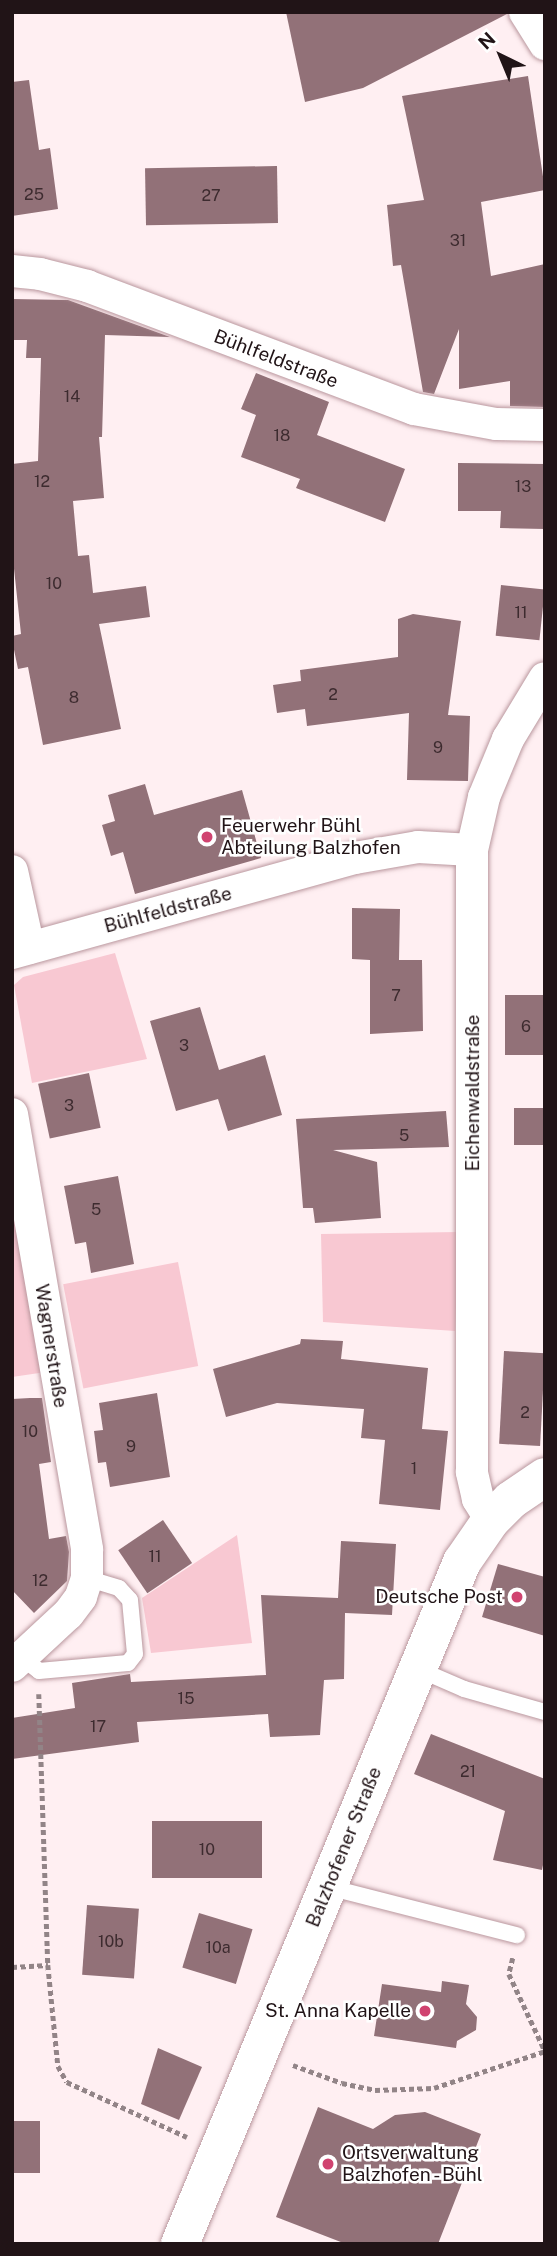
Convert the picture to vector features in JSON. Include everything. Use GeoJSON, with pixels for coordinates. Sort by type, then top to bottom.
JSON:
{"type":"FeatureCollection","features":[{"type":"Feature","properties":{"kind":"street"},"geometry":{"type":"LineString","coordinates":[[525,12],[545,44]]}},
{"type":"Feature","properties":{"kind":"street","name":"Bühlfeldstraße"},"geometry":{"type":"LineString","coordinates":[[12,271],[52,276],[88,286],[414,409],[496,424],[545,425]]}},
{"type":"Feature","properties":{"kind":"street","name":"Eichenwaldstraße"},"geometry":{"type":"LineString","coordinates":[[491,1520],[478,1499],[472,1472],[472,850],[484,797],[508,739],[545,678]]}},
{"type":"Feature","properties":{"kind":"street","name":"Bühlfeldstraße"},"geometry":{"type":"LineString","coordinates":[[12,871],[21,950],[355,858],[418,847],[472,850]]}},
{"type":"Feature","properties":{"kind":"street","name":"Wagnerstraße"},"geometry":{"type":"LineString","coordinates":[[12,1114],[18,1180],[87,1550],[87,1578],[81,1597],[24,1665]]}},
{"type":"Feature","properties":{"kind":"street","name":"Balzhofener Straße"},"geometry":{"type":"LineString","coordinates":[[180,2244],[462,1562],[491,1520],[511,1500],[545,1477]]}},
{"type":"Feature","properties":{"kind":"lane"},"geometry":{"type":"LineString","coordinates":[[24,1665],[128,1663],[135,1654],[131,1600],[119,1588],[87,1578]]}},
{"type":"Feature","properties":{"kind":"lane"},"geometry":{"type":"LineString","coordinates":[[417,1668],[464,1689],[545,1712]]}},
{"type":"Feature","properties":{"kind":"lane"},"geometry":{"type":"LineString","coordinates":[[328,1887],[517,1935]]}},
{"type":"Feature","properties":{"kind":"path"},"geometry":{"type":"LineString","coordinates":[[24,1665],[58,2066],[67,2082],[219,2152]]}},
{"type":"Feature","properties":{"kind":"path"},"geometry":{"type":"LineString","coordinates":[[259,2053],[342,2083],[374,2090],[434,2088],[545,2051],[509,1974],[517,1935]]}},
{"type":"Feature","properties":{"kind":"path"},"geometry":{"type":"LineString","coordinates":[[12,1967],[48,1965]]}},
{"type":"Feature","properties":{"kind":"shaded area"},"geometry":{"type":"Polygon","coordinates":[[[115,953],[147,1059],[32,1083],[14,985],[23,977],[115,953]]]}},
{"type":"Feature","properties":{"kind":"shaded area"},"geometry":{"type":"Polygon","coordinates":[[[12,1210],[21,1218],[46,1372],[12,1377],[12,1210]]]}},
{"type":"Feature","properties":{"kind":"shaded area"},"geometry":{"type":"Polygon","coordinates":[[[459,1232],[455,1331],[323,1322],[321,1234],[459,1232]]]}},
{"type":"Feature","properties":{"kind":"shaded area"},"geometry":{"type":"Polygon","coordinates":[[[178,1262],[198,1366],[83,1388],[63,1284],[178,1262]]]}},
{"type":"Feature","properties":{"kind":"shaded area"},"geometry":{"type":"Polygon","coordinates":[[[237,1535],[252,1643],[151,1653],[142,1598],[237,1535]]]}},
{"type":"Feature","properties":{"kind":"building"},"geometry":{"type":"Polygon","coordinates":[[[286,12],[507,14],[363,88],[305,102],[286,12]]]}},
{"type":"Feature","properties":{"kind":"building"},"geometry":{"type":"Polygon","coordinates":[[[528,76],[545,190],[481,202],[491,276],[545,264],[545,407],[510,406],[510,381],[459,389],[459,329],[434,394],[423,392],[401,265],[393,266],[387,205],[424,200],[402,96],[528,76]]]}},
{"type":"Feature","properties":{"kind":"building"},"geometry":{"type":"Polygon","coordinates":[[[29,80],[39,150],[50,148],[58,209],[12,216],[12,82],[29,80]]]}},
{"type":"Feature","properties":{"kind":"building"},"geometry":{"type":"Polygon","coordinates":[[[277,166],[278,223],[146,225],[145,168],[277,166]]]}},
{"type":"Feature","properties":{"kind":"building"},"geometry":{"type":"Polygon","coordinates":[[[12,299],[68,300],[170,337],[105,335],[102,437],[99,437],[104,498],[73,501],[78,556],[89,555],[93,593],[146,586],[150,617],[99,624],[121,729],[43,745],[28,667],[18,669],[12,640],[12,636],[21,634],[12,550],[12,464],[38,461],[41,358],[26,358],[27,340],[12,340],[12,299]]]}},
{"type":"Feature","properties":{"kind":"building"},"geometry":{"type":"Polygon","coordinates":[[[256,373],[329,402],[317,435],[405,469],[385,522],[296,488],[300,479],[241,457],[256,415],[241,409],[256,373]]]}},
{"type":"Feature","properties":{"kind":"building"},"geometry":{"type":"Polygon","coordinates":[[[458,463],[545,464],[545,529],[500,528],[501,511],[458,511],[458,463]]]}},
{"type":"Feature","properties":{"kind":"building"},"geometry":{"type":"Polygon","coordinates":[[[501,585],[545,590],[539,640],[496,636],[501,585]]]}},
{"type":"Feature","properties":{"kind":"building"},"geometry":{"type":"Polygon","coordinates":[[[413,614],[461,621],[448,715],[470,716],[468,781],[407,780],[409,713],[307,726],[305,709],[277,713],[273,685],[301,681],[300,670],[398,657],[398,619],[413,614]]]}},
{"type":"Feature","properties":{"kind":"building"},"geometry":{"type":"Polygon","coordinates":[[[145,784],[154,815],[242,790],[261,858],[135,894],[123,852],[111,856],[102,825],[115,821],[108,795],[145,784]]]}},
{"type":"Feature","properties":{"kind":"building"},"geometry":{"type":"Polygon","coordinates":[[[352,908],[400,909],[399,960],[422,960],[423,1031],[370,1034],[370,960],[352,959],[352,908]]]}},
{"type":"Feature","properties":{"kind":"building"},"geometry":{"type":"Polygon","coordinates":[[[505,995],[545,995],[545,1055],[505,1055],[505,995]]]}},
{"type":"Feature","properties":{"kind":"building"},"geometry":{"type":"Polygon","coordinates":[[[200,1007],[219,1070],[265,1055],[282,1115],[228,1131],[218,1099],[176,1111],[150,1021],[200,1007]]]}},
{"type":"Feature","properties":{"kind":"building"},"geometry":{"type":"Polygon","coordinates":[[[89,1073],[101,1128],[50,1139],[38,1084],[89,1073]]]}},
{"type":"Feature","properties":{"kind":"building"},"geometry":{"type":"Polygon","coordinates":[[[514,1108],[545,1108],[545,1145],[514,1145],[514,1108]]]}},
{"type":"Feature","properties":{"kind":"building"},"geometry":{"type":"Polygon","coordinates":[[[446,1111],[449,1147],[333,1150],[377,1162],[381,1218],[315,1223],[313,1208],[303,1208],[296,1119],[446,1111]]]}},
{"type":"Feature","properties":{"kind":"building"},"geometry":{"type":"Polygon","coordinates":[[[118,1176],[134,1264],[91,1273],[86,1242],[75,1244],[64,1186],[118,1176]]]}},
{"type":"Feature","properties":{"kind":"building"},"geometry":{"type":"Polygon","coordinates":[[[301,1339],[343,1341],[341,1359],[428,1368],[422,1429],[448,1431],[440,1510],[379,1504],[385,1440],[361,1438],[364,1409],[277,1403],[226,1417],[213,1369],[300,1344],[301,1339]]]}},
{"type":"Feature","properties":{"kind":"building"},"geometry":{"type":"Polygon","coordinates":[[[504,1351],[545,1353],[540,1446],[499,1444],[504,1351]]]}},
{"type":"Feature","properties":{"kind":"building"},"geometry":{"type":"Polygon","coordinates":[[[157,1393],[170,1477],[110,1487],[106,1462],[98,1463],[94,1431],[103,1430],[99,1403],[157,1393]]]}},
{"type":"Feature","properties":{"kind":"building"},"geometry":{"type":"Polygon","coordinates":[[[42,1398],[51,1462],[39,1464],[49,1539],[66,1536],[69,1552],[67,1581],[34,1613],[12,1590],[12,1399],[42,1398]]]}},
{"type":"Feature","properties":{"kind":"building"},"geometry":{"type":"Polygon","coordinates":[[[163,1520],[192,1563],[147,1593],[118,1550],[163,1520]]]}},
{"type":"Feature","properties":{"kind":"building"},"geometry":{"type":"Polygon","coordinates":[[[341,1541],[396,1544],[392,1615],[345,1613],[344,1679],[324,1680],[320,1735],[270,1737],[268,1714],[137,1722],[139,1742],[12,1759],[12,1718],[75,1708],[72,1683],[130,1674],[131,1682],[266,1675],[261,1595],[338,1598],[341,1541]]]}},
{"type":"Feature","properties":{"kind":"building"},"geometry":{"type":"Polygon","coordinates":[[[498,1564],[545,1577],[545,1636],[482,1617],[498,1564]]]}},
{"type":"Feature","properties":{"kind":"building"},"geometry":{"type":"Polygon","coordinates":[[[431,1734],[545,1779],[545,1855],[542,1870],[493,1860],[505,1811],[414,1774],[431,1734]]]}},
{"type":"Feature","properties":{"kind":"building"},"geometry":{"type":"Polygon","coordinates":[[[152,1821],[262,1821],[262,1878],[152,1878],[152,1821]]]}},
{"type":"Feature","properties":{"kind":"building"},"geometry":{"type":"Polygon","coordinates":[[[87,1905],[139,1909],[134,1978],[82,1975],[87,1905]]]}},
{"type":"Feature","properties":{"kind":"building"},"geometry":{"type":"Polygon","coordinates":[[[199,1913],[253,1929],[236,1984],[182,1968],[199,1913]]]}},
{"type":"Feature","properties":{"kind":"building","name":"St. Anna Kapelle"},"geometry":{"type":"Polygon","coordinates":[[[442,1981],[469,1985],[466,2004],[477,2017],[476,2030],[457,2041],[456,2048],[374,2036],[382,1984],[441,1992],[442,1981]]]}},
{"type":"Feature","properties":{"kind":"building"},"geometry":{"type":"Polygon","coordinates":[[[158,2048],[202,2067],[179,2120],[141,2104],[158,2048]]]}},
{"type":"Feature","properties":{"kind":"building"},"geometry":{"type":"Polygon","coordinates":[[[318,2107],[373,2129],[395,2115],[425,2112],[481,2134],[438,2244],[346,2244],[276,2217],[318,2107]]]}},
{"type":"Feature","properties":{"kind":"building"},"geometry":{"type":"Polygon","coordinates":[[[12,2121],[40,2121],[40,2173],[12,2173],[12,2121]]]}},
{"type":"Feature","properties":{"kind":"place","name":"Feuerwehr Bühl Abteilung Balzhofen"},"geometry":{"type":"Point","coordinates":[207,837]}},
{"type":"Feature","properties":{"kind":"place","name":"Deutsche Post"},"geometry":{"type":"Point","coordinates":[517,1597]}},
{"type":"Feature","properties":{"kind":"place","name":"St. Anna Kapelle"},"geometry":{"type":"Point","coordinates":[425,2011]}},
{"type":"Feature","properties":{"kind":"place","name":"Ortsverwaltung Balzhofen - Bühl"},"geometry":{"type":"Point","coordinates":[328,2164]}}]}
